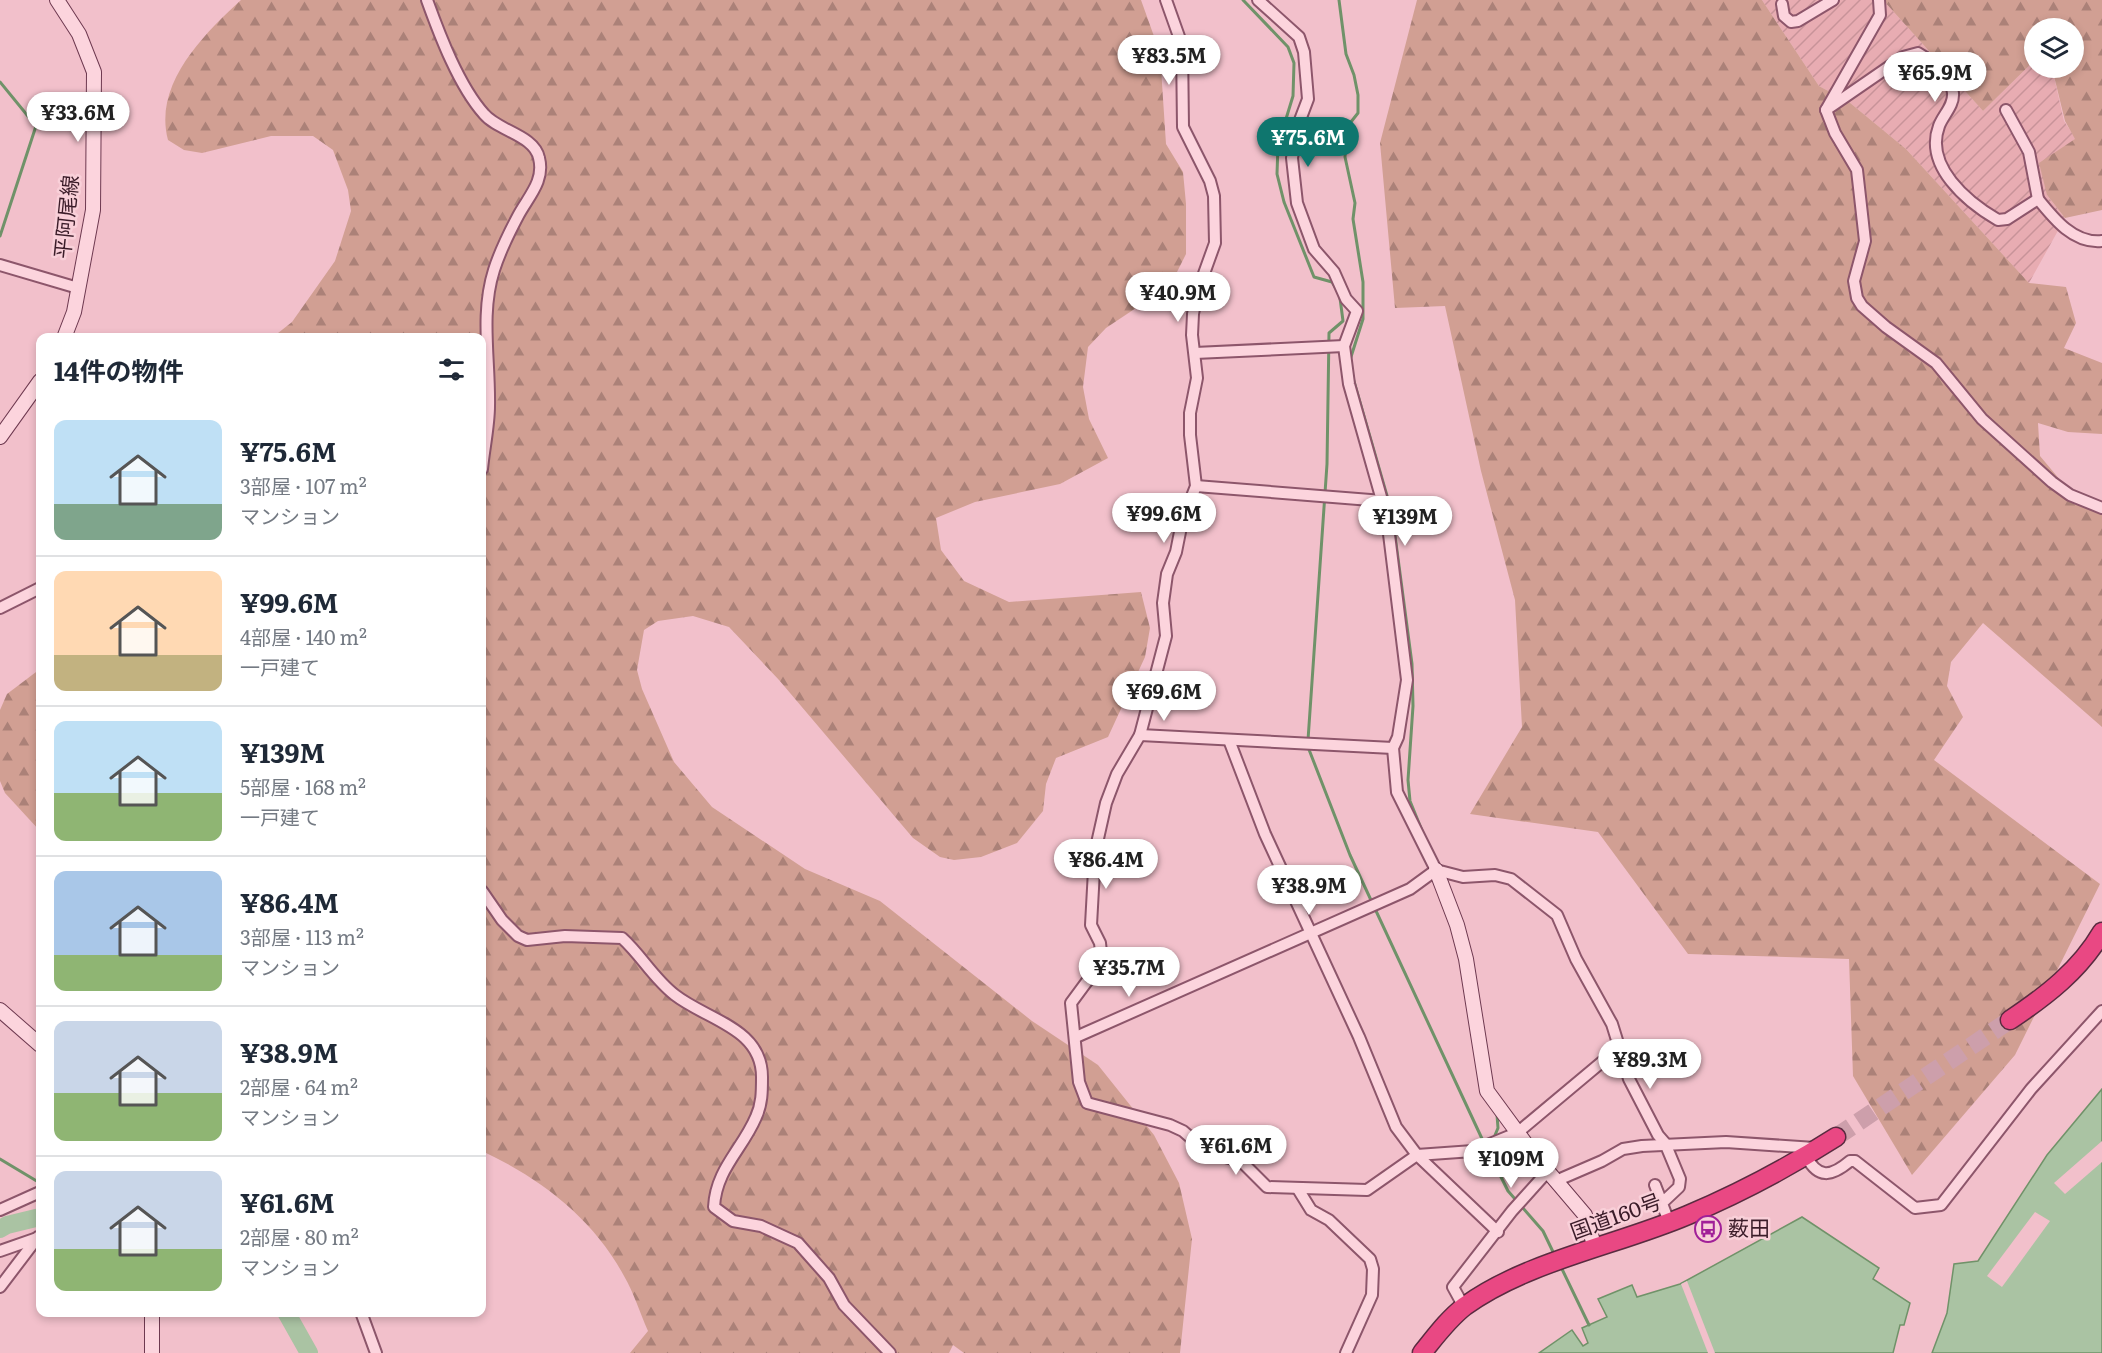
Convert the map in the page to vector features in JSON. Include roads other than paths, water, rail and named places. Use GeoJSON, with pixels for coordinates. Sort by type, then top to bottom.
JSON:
{"type":"FeatureCollection","features":[{"type":"Feature","properties":{"kind":"highway"},"geometry":{"type":"LineString","coordinates":[[2010,1020],[2041,999],[2077,967],[2102,932]]}},
{"type":"Feature","properties":{"kind":"highway","name":"国道160号"},"geometry":{"type":"LineString","coordinates":[[1422,1353],[1464,1307],[1483,1295],[1546,1266],[1669,1222],[1735,1194],[1836,1137]]}},
{"type":"Feature","properties":{"kind":"main road","name":"平阿尾線"},"geometry":{"type":"LineString","coordinates":[[57,0],[79,34],[94,72],[93,210],[78,288],[65,333]]}},
{"type":"Feature","properties":{"kind":"main road"},"geometry":{"type":"LineString","coordinates":[[0,436],[36,386]]}},
{"type":"Feature","properties":{"kind":"main road"},"geometry":{"type":"LineString","coordinates":[[1436,870],[1457,925],[1466,959],[1485,1084],[1499,1111],[1585,1215],[1595,1248]]}},
{"type":"Feature","properties":{"kind":"main road"},"geometry":{"type":"LineString","coordinates":[[0,1010],[36,1042]]}},
{"type":"Feature","properties":{"kind":"main road"},"geometry":{"type":"LineString","coordinates":[[152,1317],[152,1353]]}},
{"type":"Feature","properties":{"kind":"street"},"geometry":{"type":"LineString","coordinates":[[427,0],[448,52],[477,106],[499,127],[534,146],[539,156],[541,169],[535,189],[520,213],[498,258],[488,289],[489,405],[486,432]]}},
{"type":"Feature","properties":{"kind":"street"},"geometry":{"type":"LineString","coordinates":[[1166,0],[1182,45],[1184,127],[1210,181],[1214,196],[1215,243],[1197,293],[1193,314],[1192,335],[1197,378],[1190,413],[1190,435],[1197,486],[1182,522],[1176,552],[1167,574],[1162,603],[1166,636],[1140,735],[1117,774],[1106,803],[1095,852],[1091,925],[1100,943],[1102,961],[1088,978],[1077,998],[1071,1003],[1079,1082],[1087,1103],[1170,1125],[1198,1144],[1225,1157],[1241,1161],[1267,1187],[1367,1190],[1416,1155],[1473,1151],[1517,1133],[1621,1046]]}},
{"type":"Feature","properties":{"kind":"street"},"geometry":{"type":"LineString","coordinates":[[1258,0],[1299,37],[1304,52],[1308,99],[1297,128],[1292,158],[1297,203],[1314,249],[1334,272],[1346,299],[1357,311],[1344,346],[1349,384],[1383,501],[1397,582],[1407,680],[1398,737],[1394,748],[1397,792],[1436,870],[1463,877],[1495,875],[1511,879],[1557,915],[1576,959],[1608,1016],[1621,1046],[1632,1087],[1658,1135],[1665,1143],[1680,1179],[1679,1187],[1662,1203],[1655,1185],[1669,1222]]}},
{"type":"Feature","properties":{"kind":"street"},"geometry":{"type":"LineString","coordinates":[[1782,4],[1784,16],[1791,22],[1798,21],[1833,0]]}},
{"type":"Feature","properties":{"kind":"street"},"geometry":{"type":"LineString","coordinates":[[1879,0],[1880,15],[1826,110],[1831,126],[1857,170],[1865,242],[1854,281],[1857,298],[1862,306],[1886,327],[1936,363],[1982,419],[2052,482],[2070,495],[2102,508]]}},
{"type":"Feature","properties":{"kind":"street"},"geometry":{"type":"LineString","coordinates":[[1826,110],[1903,57],[1918,53],[1952,86],[1954,95],[1951,106],[1938,129],[1937,153],[1940,166],[1961,193],[1998,220],[2007,219],[2038,198]]}},
{"type":"Feature","properties":{"kind":"street"},"geometry":{"type":"LineString","coordinates":[[2006,110],[2029,153],[2038,198],[2065,228],[2080,239],[2090,242],[2102,241]]}},
{"type":"Feature","properties":{"kind":"street"},"geometry":{"type":"LineString","coordinates":[[0,265],[78,288]]}},
{"type":"Feature","properties":{"kind":"street"},"geometry":{"type":"LineString","coordinates":[[1195,353],[1344,346]]}},
{"type":"Feature","properties":{"kind":"street"},"geometry":{"type":"LineString","coordinates":[[1197,486],[1383,501]]}},
{"type":"Feature","properties":{"kind":"street"},"geometry":{"type":"LineString","coordinates":[[0,608],[36,590]]}},
{"type":"Feature","properties":{"kind":"street"},"geometry":{"type":"LineString","coordinates":[[1140,735],[1394,748]]}},
{"type":"Feature","properties":{"kind":"street"},"geometry":{"type":"LineString","coordinates":[[1229,740],[1265,834],[1396,1127],[1416,1155],[1498,1232]]}},
{"type":"Feature","properties":{"kind":"street"},"geometry":{"type":"LineString","coordinates":[[1076,1037],[1410,889],[1436,870]]}},
{"type":"Feature","properties":{"kind":"street"},"geometry":{"type":"LineString","coordinates":[[486,897],[502,920],[518,936],[527,940],[565,936],[622,938],[675,995],[747,1037],[759,1053],[762,1065],[762,1100],[756,1119],[715,1187],[714,1207],[733,1221],[761,1226],[798,1243],[823,1271],[844,1305],[890,1353]]}},
{"type":"Feature","properties":{"kind":"street"},"geometry":{"type":"LineString","coordinates":[[1464,1307],[1453,1287],[1532,1187],[1553,1176],[1602,1161],[1623,1149],[1665,1143],[1767,1143],[1812,1152],[1812,1168],[1820,1173],[1828,1174],[1839,1170],[1850,1161],[1855,1161],[1915,1208],[1941,1205],[2031,1089],[2102,1011]]}},
{"type":"Feature","properties":{"kind":"street"},"geometry":{"type":"LineString","coordinates":[[1298,1189],[1311,1210],[1329,1220],[1370,1259],[1374,1269],[1372,1295],[1346,1353]]}},
{"type":"Feature","properties":{"kind":"street"},"geometry":{"type":"LineString","coordinates":[[0,1210],[36,1194]]}},
{"type":"Feature","properties":{"kind":"street"},"geometry":{"type":"LineString","coordinates":[[0,1251],[36,1238]]}},
{"type":"Feature","properties":{"kind":"street"},"geometry":{"type":"LineString","coordinates":[[0,1287],[36,1241]]}},
{"type":"Feature","properties":{"kind":"street"},"geometry":{"type":"LineString","coordinates":[[363,1317],[376,1353]]}},
{"type":"Feature","properties":{"kind":"waterway"},"geometry":{"type":"LineString","coordinates":[[1243,0],[1288,47],[1294,63],[1293,96],[1278,145],[1277,174],[1284,202],[1314,277],[1332,282],[1335,287]]}},
{"type":"Feature","properties":{"kind":"waterway"},"geometry":{"type":"LineString","coordinates":[[1339,0],[1346,54],[1358,95],[1358,113],[1347,127],[1345,157],[1355,203],[1353,219],[1363,282],[1363,319],[1350,360]]}},
{"type":"Feature","properties":{"kind":"waterway"},"geometry":{"type":"LineString","coordinates":[[0,82],[36,126],[0,236]]}},
{"type":"Feature","properties":{"kind":"waterway"},"geometry":{"type":"LineString","coordinates":[[1308,740],[1327,464],[1329,333],[1343,321],[1340,298]]}},
{"type":"Feature","properties":{"kind":"waterway"},"geometry":{"type":"LineString","coordinates":[[1353,378],[1392,513],[1412,664],[1413,706],[1408,780],[1410,801],[1423,833]]}},
{"type":"Feature","properties":{"kind":"waterway"},"geometry":{"type":"LineString","coordinates":[[1308,747],[1350,855],[1484,1143]]}},
{"type":"Feature","properties":{"kind":"waterway"},"geometry":{"type":"LineString","coordinates":[[1493,1140],[1498,1128],[1497,1115]]}},
{"type":"Feature","properties":{"kind":"waterway"},"geometry":{"type":"LineString","coordinates":[[1487,1149],[1508,1191],[1543,1231],[1555,1256]]}},
{"type":"Feature","properties":{"kind":"waterway"},"geometry":{"type":"LineString","coordinates":[[0,1159],[36,1181]]}},
{"type":"Feature","properties":{"kind":"waterway"},"geometry":{"type":"LineString","coordinates":[[0,1229],[36,1218]]}},
{"type":"Feature","properties":{"kind":"waterway"},"geometry":{"type":"LineString","coordinates":[[1561,1267],[1589,1325]]}},
{"type":"Feature","properties":{"kind":"waterway"},"geometry":{"type":"LineString","coordinates":[[289,1317],[309,1353]]}},
{"type":"Feature","properties":{"kind":"tunnel"},"geometry":{"type":"LineString","coordinates":[[1836,1137],[2010,1020]]}},
{"type":"Feature","properties":{"kind":"place","name":"薮田"},"geometry":{"type":"Point","coordinates":[1708,1229]}}]}
